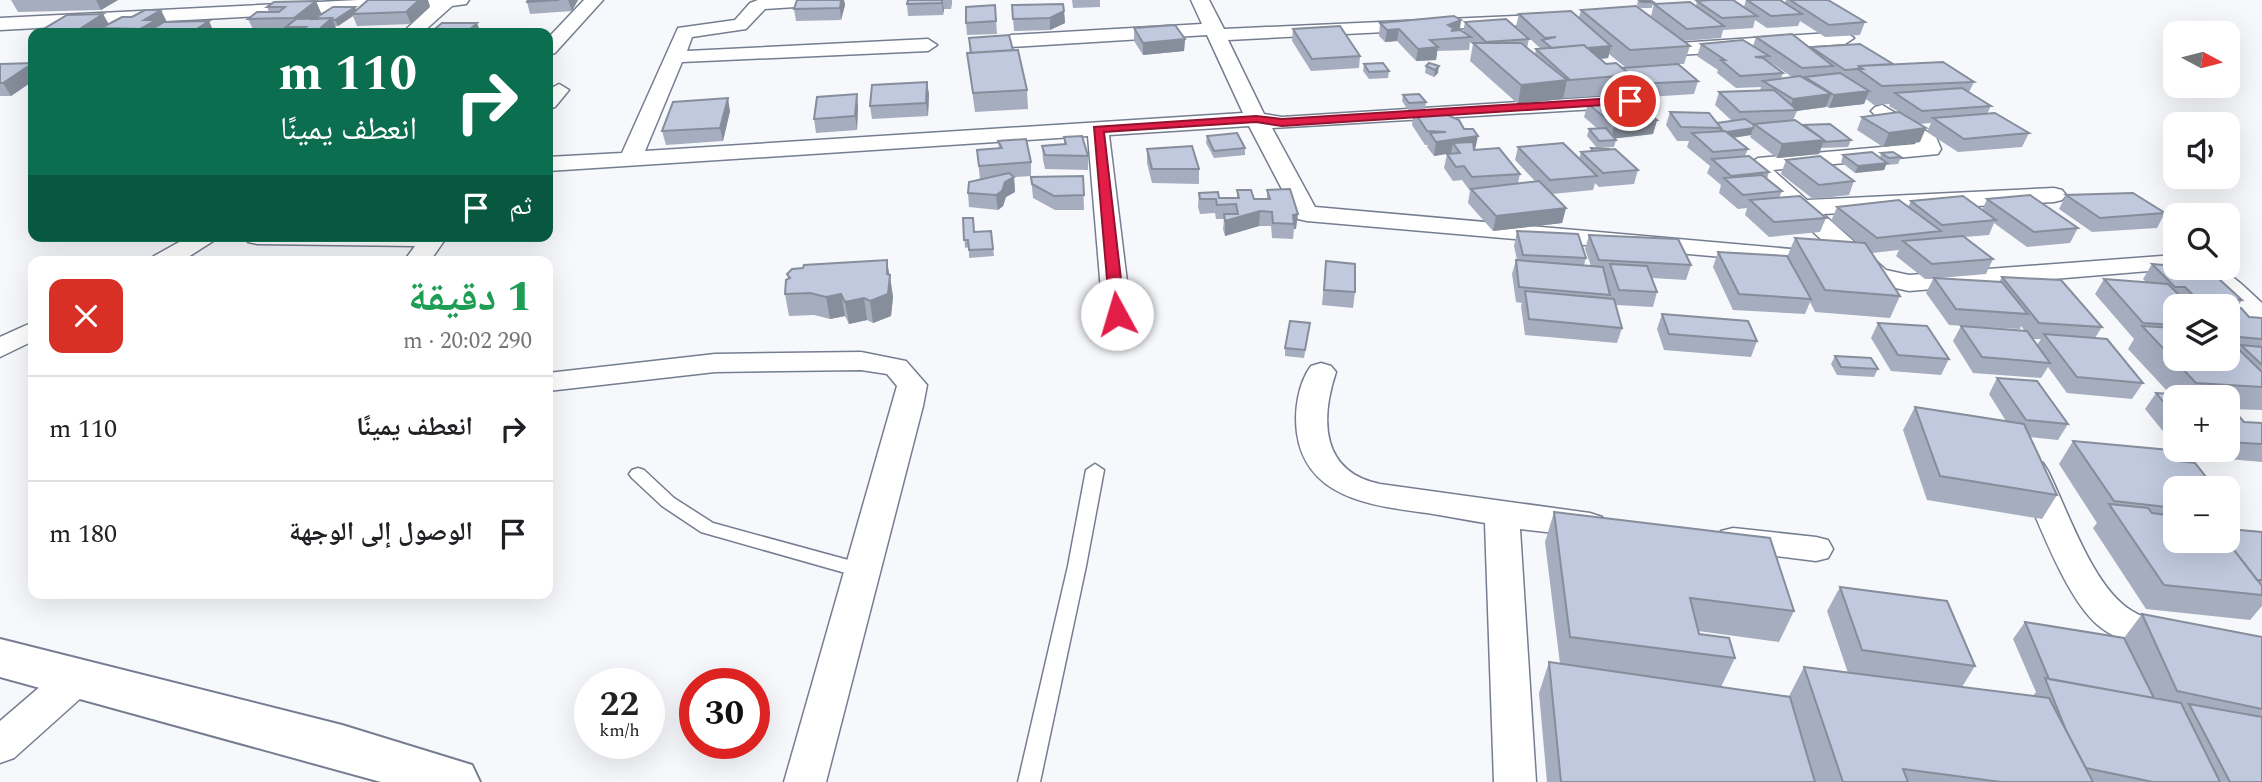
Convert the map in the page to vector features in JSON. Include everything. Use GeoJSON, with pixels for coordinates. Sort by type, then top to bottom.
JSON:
{"type":"FeatureCollection","features":[{"type":"Feature","properties":{"kind":"main road"},"geometry":{"type":"LineString","coordinates":[[0,658],[342,747],[453,782]]}},
{"type":"Feature","properties":{"kind":"street"},"geometry":{"type":"LineString","coordinates":[[0,23],[460,0]]}},
{"type":"Feature","properties":{"kind":"street"},"geometry":{"type":"LineString","coordinates":[[553,44],[594,0]]}},
{"type":"Feature","properties":{"kind":"street"},"geometry":{"type":"LineString","coordinates":[[630,159],[681,37],[691,29],[740,25],[747,21],[752,10],[765,3],[826,0]]}},
{"type":"Feature","properties":{"kind":"street"},"geometry":{"type":"LineString","coordinates":[[1200,0],[1302,210],[1313,217],[1858,261]]}},
{"type":"Feature","properties":{"kind":"street"},"geometry":{"type":"LineString","coordinates":[[417,28],[447,1]]}},
{"type":"Feature","properties":{"kind":"street"},"geometry":{"type":"LineString","coordinates":[[240,28],[264,10]]}},
{"type":"Feature","properties":{"kind":"street"},"geometry":{"type":"LineString","coordinates":[[1011,41],[1579,18]]}},
{"type":"Feature","properties":{"kind":"street"},"geometry":{"type":"LineString","coordinates":[[1633,22],[1671,48],[1845,38]]}},
{"type":"Feature","properties":{"kind":"street"},"geometry":{"type":"LineString","coordinates":[[673,57],[928,45]]}},
{"type":"Feature","properties":{"kind":"street"},"geometry":{"type":"LineString","coordinates":[[553,164],[1256,119],[1282,123],[1630,101]]}},
{"type":"Feature","properties":{"kind":"street"},"geometry":{"type":"LineString","coordinates":[[1882,111],[1928,142],[1930,149],[1758,165],[1758,169],[1858,261],[1885,281],[1909,283],[2163,264]]}},
{"type":"Feature","properties":{"kind":"street"},"geometry":{"type":"LineString","coordinates":[[1098,129],[1117,314]]}},
{"type":"Feature","properties":{"kind":"street"},"geometry":{"type":"LineString","coordinates":[[1801,208],[2054,195]]}},
{"type":"Feature","properties":{"kind":"street"},"geometry":{"type":"LineString","coordinates":[[172,256],[198,242]]}},
{"type":"Feature","properties":{"kind":"street"},"geometry":{"type":"LineString","coordinates":[[2220,280],[2262,318]]}},
{"type":"Feature","properties":{"kind":"street"},"geometry":{"type":"LineString","coordinates":[[0,348],[28,333]]}},
{"type":"Feature","properties":{"kind":"street"},"geometry":{"type":"LineString","coordinates":[[553,382],[715,363],[861,361],[896,367],[912,385],[805,782]]}},
{"type":"Feature","properties":{"kind":"street"},"geometry":{"type":"LineString","coordinates":[[1321,372],[1311,397],[1308,416],[1311,435],[1328,466],[1345,482],[1363,491],[1502,516],[1627,529]]}},
{"type":"Feature","properties":{"kind":"street"},"geometry":{"type":"LineString","coordinates":[[2016,439],[2094,596],[2110,615],[2137,630],[2197,640]]}},
{"type":"Feature","properties":{"kind":"street"},"geometry":{"type":"LineString","coordinates":[[1502,516],[1515,782]]}},
{"type":"Feature","properties":{"kind":"street"},"geometry":{"type":"LineString","coordinates":[[1708,538],[1816,549]]}},
{"type":"Feature","properties":{"kind":"street"},"geometry":{"type":"LineString","coordinates":[[0,746],[78,678]]}},
{"type":"Feature","properties":{"kind":"lane"},"geometry":{"type":"LineString","coordinates":[[1029,782],[1077,566],[1095,470]]}},
{"type":"Feature","properties":{"kind":"lane"},"geometry":{"type":"LineString","coordinates":[[639,474],[668,502],[707,528],[863,571]]}},
{"type":"Feature","properties":{"kind":"building"},"geometry":{"type":"Polygon","coordinates":[[[368,0],[419,0],[406,12],[352,14],[368,0]]]}},
{"type":"Feature","properties":{"kind":"building"},"geometry":{"type":"Polygon","coordinates":[[[528,0],[559,0],[527,2],[528,0]]]}},
{"type":"Feature","properties":{"kind":"building"},"geometry":{"type":"Polygon","coordinates":[[[797,0],[841,0],[840,8],[794,9],[797,0]]]}},
{"type":"Feature","properties":{"kind":"building"},"geometry":{"type":"Polygon","coordinates":[[[908,0],[942,0],[942,3],[907,4],[908,0]]]}},
{"type":"Feature","properties":{"kind":"building"},"geometry":{"type":"Polygon","coordinates":[[[1733,0],[1757,16],[1722,18],[1697,1],[1733,0]]]}},
{"type":"Feature","properties":{"kind":"building"},"geometry":{"type":"Polygon","coordinates":[[[1747,0],[1780,0],[1802,14],[1771,16],[1747,0]]]}},
{"type":"Feature","properties":{"kind":"building"},"geometry":{"type":"Polygon","coordinates":[[[1790,0],[1828,0],[1865,22],[1829,25],[1790,0]]]}},
{"type":"Feature","properties":{"kind":"building"},"geometry":{"type":"Polygon","coordinates":[[[316,1],[294,18],[248,19],[257,12],[279,12],[285,7],[267,7],[274,2],[316,1]]]}},
{"type":"Feature","properties":{"kind":"building"},"geometry":{"type":"Polygon","coordinates":[[[1690,2],[1724,26],[1687,29],[1654,4],[1690,2]]]}},
{"type":"Feature","properties":{"kind":"building"},"geometry":{"type":"Polygon","coordinates":[[[1063,4],[1064,11],[1050,18],[1013,19],[1012,5],[1063,4]]]}},
{"type":"Feature","properties":{"kind":"building"},"geometry":{"type":"Polygon","coordinates":[[[995,5],[996,21],[966,23],[966,7],[995,5]]]}},
{"type":"Feature","properties":{"kind":"building"},"geometry":{"type":"Polygon","coordinates":[[[1636,6],[1690,46],[1630,50],[1581,10],[1636,6]]]}},
{"type":"Feature","properties":{"kind":"building"},"geometry":{"type":"Polygon","coordinates":[[[333,7],[355,7],[335,20],[314,19],[333,7]]]}},
{"type":"Feature","properties":{"kind":"building"},"geometry":{"type":"Polygon","coordinates":[[[145,10],[161,10],[144,20],[156,20],[142,28],[101,28],[122,17],[132,17],[145,10]]]}},
{"type":"Feature","properties":{"kind":"building"},"geometry":{"type":"Polygon","coordinates":[[[1571,11],[1611,46],[1552,48],[1542,40],[1556,37],[1545,38],[1519,14],[1571,11]]]}},
{"type":"Feature","properties":{"kind":"building"},"geometry":{"type":"Polygon","coordinates":[[[103,14],[81,28],[45,28],[67,15],[103,14]]]}},
{"type":"Feature","properties":{"kind":"building"},"geometry":{"type":"Polygon","coordinates":[[[1454,16],[1461,20],[1448,25],[1454,29],[1451,31],[1460,30],[1471,37],[1430,40],[1438,47],[1418,49],[1399,29],[1387,30],[1380,23],[1454,16]]]}},
{"type":"Feature","properties":{"kind":"building"},"geometry":{"type":"Polygon","coordinates":[[[332,18],[321,28],[286,27],[296,19],[332,18]]]}},
{"type":"Feature","properties":{"kind":"building"},"geometry":{"type":"Polygon","coordinates":[[[1506,19],[1529,39],[1486,42],[1465,22],[1506,19]]]}},
{"type":"Feature","properties":{"kind":"building"},"geometry":{"type":"Polygon","coordinates":[[[209,21],[198,28],[154,28],[164,22],[209,21]]]}},
{"type":"Feature","properties":{"kind":"building"},"geometry":{"type":"Polygon","coordinates":[[[442,23],[477,23],[472,28],[436,28],[442,23]]]}},
{"type":"Feature","properties":{"kind":"building"},"geometry":{"type":"Polygon","coordinates":[[[1175,25],[1185,39],[1143,43],[1134,28],[1175,25]]]}},
{"type":"Feature","properties":{"kind":"building"},"geometry":{"type":"Polygon","coordinates":[[[1340,26],[1360,56],[1312,59],[1293,29],[1340,26]]]}},
{"type":"Feature","properties":{"kind":"building"},"geometry":{"type":"Polygon","coordinates":[[[1792,34],[1833,66],[1802,68],[1756,37],[1792,34]]]}},
{"type":"Feature","properties":{"kind":"building"},"geometry":{"type":"Polygon","coordinates":[[[1009,35],[1013,50],[971,53],[969,38],[1009,35]]]}},
{"type":"Feature","properties":{"kind":"building"},"geometry":{"type":"Polygon","coordinates":[[[1743,40],[1769,56],[1755,57],[1763,58],[1783,73],[1740,76],[1721,60],[1725,60],[1701,44],[1743,40]]]}},
{"type":"Feature","properties":{"kind":"building"},"geometry":{"type":"Polygon","coordinates":[[[1473,43],[1521,43],[1567,80],[1521,85],[1473,43]]]}},
{"type":"Feature","properties":{"kind":"building"},"geometry":{"type":"Polygon","coordinates":[[[1860,44],[1893,64],[1859,66],[1858,69],[1845,70],[1811,47],[1860,44]]]}},
{"type":"Feature","properties":{"kind":"building"},"geometry":{"type":"Polygon","coordinates":[[[1584,45],[1606,64],[1616,63],[1631,75],[1570,80],[1536,49],[1584,45]]]}},
{"type":"Feature","properties":{"kind":"building"},"geometry":{"type":"Polygon","coordinates":[[[1018,50],[1027,90],[973,93],[967,53],[1018,50]]]}},
{"type":"Feature","properties":{"kind":"building"},"geometry":{"type":"Polygon","coordinates":[[[1943,62],[1974,82],[1882,86],[1858,69],[1863,69],[1859,66],[1943,62]]]}},
{"type":"Feature","properties":{"kind":"building"},"geometry":{"type":"Polygon","coordinates":[[[28,63],[28,66],[0,83],[0,64],[28,63]]]}},
{"type":"Feature","properties":{"kind":"building"},"geometry":{"type":"Polygon","coordinates":[[[1383,63],[1389,71],[1369,72],[1364,64],[1383,63]]]}},
{"type":"Feature","properties":{"kind":"building"},"geometry":{"type":"Polygon","coordinates":[[[1429,63],[1439,66],[1435,70],[1426,66],[1429,63]]]}},
{"type":"Feature","properties":{"kind":"building"},"geometry":{"type":"Polygon","coordinates":[[[1678,64],[1698,81],[1636,84],[1630,79],[1631,75],[1622,68],[1678,64]]]}},
{"type":"Feature","properties":{"kind":"building"},"geometry":{"type":"Polygon","coordinates":[[[1840,73],[1869,91],[1834,95],[1805,77],[1840,73]]]}},
{"type":"Feature","properties":{"kind":"building"},"geometry":{"type":"Polygon","coordinates":[[[1800,76],[1831,94],[1793,99],[1763,81],[1800,76]]]}},
{"type":"Feature","properties":{"kind":"building"},"geometry":{"type":"Polygon","coordinates":[[[927,82],[926,103],[870,106],[872,85],[927,82]]]}},
{"type":"Feature","properties":{"kind":"building"},"geometry":{"type":"Polygon","coordinates":[[[1962,88],[1991,106],[1922,111],[1895,93],[1962,88]]]}},
{"type":"Feature","properties":{"kind":"building"},"geometry":{"type":"Polygon","coordinates":[[[1774,90],[1797,110],[1740,112],[1719,92],[1774,90]]]}},
{"type":"Feature","properties":{"kind":"building"},"geometry":{"type":"Polygon","coordinates":[[[857,94],[855,116],[814,119],[817,97],[857,94]]]}},
{"type":"Feature","properties":{"kind":"building"},"geometry":{"type":"Polygon","coordinates":[[[1419,94],[1426,102],[1409,103],[1403,95],[1419,94]]]}},
{"type":"Feature","properties":{"kind":"building"},"geometry":{"type":"Polygon","coordinates":[[[728,98],[720,128],[662,131],[673,102],[728,98]]]}},
{"type":"Feature","properties":{"kind":"building"},"geometry":{"type":"Polygon","coordinates":[[[1630,99],[1657,120],[1614,125],[1588,104],[1630,99]]]}},
{"type":"Feature","properties":{"kind":"building"},"geometry":{"type":"Polygon","coordinates":[[[1414,111],[1438,111],[1459,120],[1464,129],[1473,129],[1478,136],[1436,142],[1430,133],[1446,132],[1427,131],[1414,111]]]}},
{"type":"Feature","properties":{"kind":"building"},"geometry":{"type":"Polygon","coordinates":[[[1670,112],[1709,113],[1721,128],[1681,127],[1670,112]]]}},
{"type":"Feature","properties":{"kind":"building"},"geometry":{"type":"Polygon","coordinates":[[[1899,112],[1926,128],[1889,133],[1862,117],[1899,112]]]}},
{"type":"Feature","properties":{"kind":"building"},"geometry":{"type":"Polygon","coordinates":[[[1995,113],[2029,133],[1964,139],[1933,118],[1995,113]]]}},
{"type":"Feature","properties":{"kind":"building"},"geometry":{"type":"Polygon","coordinates":[[[1745,119],[1754,125],[1753,128],[1727,132],[1721,130],[1717,123],[1745,119]]]}},
{"type":"Feature","properties":{"kind":"building"},"geometry":{"type":"Polygon","coordinates":[[[1795,120],[1824,140],[1782,144],[1754,124],[1795,120]]]}},
{"type":"Feature","properties":{"kind":"building"},"geometry":{"type":"Polygon","coordinates":[[[1830,124],[1851,140],[1824,142],[1804,125],[1830,124]]]}},
{"type":"Feature","properties":{"kind":"building"},"geometry":{"type":"Polygon","coordinates":[[[1606,128],[1616,140],[1599,141],[1589,129],[1606,128]]]}},
{"type":"Feature","properties":{"kind":"building"},"geometry":{"type":"Polygon","coordinates":[[[1725,131],[1748,149],[1713,152],[1692,133],[1725,131]]]}},
{"type":"Feature","properties":{"kind":"building"},"geometry":{"type":"Polygon","coordinates":[[[1237,133],[1245,148],[1214,151],[1207,136],[1237,133]]]}},
{"type":"Feature","properties":{"kind":"building"},"geometry":{"type":"Polygon","coordinates":[[[1082,136],[1088,156],[1045,155],[1042,146],[1066,144],[1064,137],[1082,136]]]}},
{"type":"Feature","properties":{"kind":"building"},"geometry":{"type":"Polygon","coordinates":[[[1026,139],[1031,162],[979,166],[977,150],[1002,148],[998,141],[1026,139]]]}},
{"type":"Feature","properties":{"kind":"building"},"geometry":{"type":"Polygon","coordinates":[[[1473,142],[1474,150],[1499,148],[1520,174],[1472,177],[1464,166],[1456,167],[1447,154],[1460,153],[1453,143],[1473,142]]]}},
{"type":"Feature","properties":{"kind":"building"},"geometry":{"type":"Polygon","coordinates":[[[1563,143],[1597,176],[1550,180],[1518,147],[1563,143]]]}},
{"type":"Feature","properties":{"kind":"building"},"geometry":{"type":"Polygon","coordinates":[[[1192,146],[1199,169],[1152,169],[1147,149],[1192,146]]]}},
{"type":"Feature","properties":{"kind":"building"},"geometry":{"type":"Polygon","coordinates":[[[1615,149],[1638,170],[1603,173],[1581,152],[1615,149]]]}},
{"type":"Feature","properties":{"kind":"building"},"geometry":{"type":"Polygon","coordinates":[[[1872,152],[1887,163],[1858,166],[1843,155],[1872,152]]]}},
{"type":"Feature","properties":{"kind":"building"},"geometry":{"type":"Polygon","coordinates":[[[1893,152],[1901,157],[1889,158],[1881,153],[1893,152]]]}},
{"type":"Feature","properties":{"kind":"building"},"geometry":{"type":"Polygon","coordinates":[[[1749,156],[1769,172],[1731,176],[1712,159],[1749,156]]]}},
{"type":"Feature","properties":{"kind":"building"},"geometry":{"type":"Polygon","coordinates":[[[1820,156],[1854,181],[1819,185],[1786,160],[1820,156]]]}},
{"type":"Feature","properties":{"kind":"building"},"geometry":{"type":"Polygon","coordinates":[[[1009,173],[1014,177],[1005,182],[1002,191],[996,195],[968,193],[969,182],[1009,173]]]}},
{"type":"Feature","properties":{"kind":"building"},"geometry":{"type":"Polygon","coordinates":[[[1762,175],[1782,191],[1743,195],[1724,178],[1762,175]]]}},
{"type":"Feature","properties":{"kind":"building"},"geometry":{"type":"Polygon","coordinates":[[[1083,176],[1084,195],[1054,196],[1032,184],[1031,177],[1083,176]]]}},
{"type":"Feature","properties":{"kind":"building"},"geometry":{"type":"Polygon","coordinates":[[[1539,181],[1566,208],[1496,216],[1471,189],[1539,181]]]}},
{"type":"Feature","properties":{"kind":"building"},"geometry":{"type":"Polygon","coordinates":[[[1290,189],[1298,214],[1293,215],[1294,224],[1273,223],[1272,212],[1260,211],[1225,221],[1224,214],[1238,214],[1236,204],[1217,205],[1216,199],[1200,199],[1199,193],[1218,192],[1219,198],[1239,198],[1237,190],[1251,190],[1254,199],[1270,199],[1267,190],[1290,189]]]}},
{"type":"Feature","properties":{"kind":"building"},"geometry":{"type":"Polygon","coordinates":[[[2133,193],[2163,213],[2100,218],[2066,195],[2133,193]]]}},
{"type":"Feature","properties":{"kind":"building"},"geometry":{"type":"Polygon","coordinates":[[[2030,195],[2078,228],[2034,232],[1987,199],[2030,195]]]}},
{"type":"Feature","properties":{"kind":"building"},"geometry":{"type":"Polygon","coordinates":[[[1800,196],[1826,218],[1774,222],[1750,200],[1800,196]]]}},
{"type":"Feature","properties":{"kind":"building"},"geometry":{"type":"Polygon","coordinates":[[[1963,196],[1996,220],[1942,225],[1911,201],[1963,196]]]}},
{"type":"Feature","properties":{"kind":"building"},"geometry":{"type":"Polygon","coordinates":[[[1899,200],[1941,231],[1877,238],[1837,207],[1899,200]]]}},
{"type":"Feature","properties":{"kind":"building"},"geometry":{"type":"Polygon","coordinates":[[[963,218],[973,218],[974,232],[991,231],[993,249],[969,250],[968,240],[964,240],[963,218]]]}},
{"type":"Feature","properties":{"kind":"building"},"geometry":{"type":"Polygon","coordinates":[[[1517,231],[1578,234],[1586,258],[1523,255],[1517,231]]]}},
{"type":"Feature","properties":{"kind":"building"},"geometry":{"type":"Polygon","coordinates":[[[1589,235],[1678,239],[1691,265],[1599,260],[1589,235]]]}},
{"type":"Feature","properties":{"kind":"building"},"geometry":{"type":"Polygon","coordinates":[[[1963,236],[1993,259],[1932,264],[1903,241],[1963,236]]]}},
{"type":"Feature","properties":{"kind":"building"},"geometry":{"type":"Polygon","coordinates":[[[1795,238],[1865,243],[1900,296],[1825,290],[1795,238]]]}},
{"type":"Feature","properties":{"kind":"building"},"geometry":{"type":"Polygon","coordinates":[[[1718,252],[1787,256],[1811,299],[1739,294],[1718,252]]]}},
{"type":"Feature","properties":{"kind":"building"},"geometry":{"type":"Polygon","coordinates":[[[887,260],[887,274],[890,275],[888,294],[870,301],[864,298],[845,302],[841,294],[826,297],[810,293],[785,294],[786,280],[790,278],[787,274],[792,269],[803,268],[804,265],[887,260]]]}},
{"type":"Feature","properties":{"kind":"building"},"geometry":{"type":"Polygon","coordinates":[[[1516,260],[1603,267],[1610,295],[1519,287],[1516,260]]]}},
{"type":"Feature","properties":{"kind":"building"},"geometry":{"type":"Polygon","coordinates":[[[1326,261],[1355,264],[1355,292],[1324,290],[1326,261]]]}},
{"type":"Feature","properties":{"kind":"building"},"geometry":{"type":"Polygon","coordinates":[[[1610,264],[1647,266],[1657,292],[1619,290],[1610,264]]]}},
{"type":"Feature","properties":{"kind":"building"},"geometry":{"type":"Polygon","coordinates":[[[2152,264],[2163,265],[2163,275],[2152,264]]]}},
{"type":"Feature","properties":{"kind":"building"},"geometry":{"type":"Polygon","coordinates":[[[2002,277],[2061,280],[2102,327],[2039,323],[2002,277]]]}},
{"type":"Feature","properties":{"kind":"building"},"geometry":{"type":"Polygon","coordinates":[[[1934,278],[2002,282],[2028,314],[1956,309],[1934,278]]]}},
{"type":"Feature","properties":{"kind":"building"},"geometry":{"type":"Polygon","coordinates":[[[2104,279],[2168,284],[2178,294],[2163,294],[2163,324],[2143,323],[2104,279]]]}},
{"type":"Feature","properties":{"kind":"building"},"geometry":{"type":"Polygon","coordinates":[[[2168,280],[2220,280],[2235,294],[2192,294],[2185,287],[2175,287],[2168,280]]]}},
{"type":"Feature","properties":{"kind":"building"},"geometry":{"type":"Polygon","coordinates":[[[1525,291],[1614,299],[1622,328],[1529,319],[1525,291]]]}},
{"type":"Feature","properties":{"kind":"building"},"geometry":{"type":"Polygon","coordinates":[[[2240,308],[2249,317],[2262,318],[2262,339],[2240,337],[2240,308]]]}},
{"type":"Feature","properties":{"kind":"building"},"geometry":{"type":"Polygon","coordinates":[[[1662,314],[1748,321],[1757,341],[1669,334],[1662,314]]]}},
{"type":"Feature","properties":{"kind":"building"},"geometry":{"type":"Polygon","coordinates":[[[1290,321],[1310,323],[1305,350],[1285,348],[1290,321]]]}},
{"type":"Feature","properties":{"kind":"building"},"geometry":{"type":"Polygon","coordinates":[[[1878,323],[1927,326],[1949,359],[1898,355],[1878,323]]]}},
{"type":"Feature","properties":{"kind":"building"},"geometry":{"type":"Polygon","coordinates":[[[1961,326],[2027,331],[2050,363],[1982,357],[1961,326]]]}},
{"type":"Feature","properties":{"kind":"building"},"geometry":{"type":"Polygon","coordinates":[[[2142,326],[2163,327],[2163,348],[2142,326]]]}},
{"type":"Feature","properties":{"kind":"building"},"geometry":{"type":"Polygon","coordinates":[[[2044,334],[2107,339],[2143,383],[2077,377],[2044,334]]]}},
{"type":"Feature","properties":{"kind":"building"},"geometry":{"type":"Polygon","coordinates":[[[2241,345],[2262,347],[2262,365],[2241,345]]]}},
{"type":"Feature","properties":{"kind":"building"},"geometry":{"type":"Polygon","coordinates":[[[2240,351],[2262,372],[2262,387],[2196,383],[2185,371],[2240,371],[2240,351]]]}},
{"type":"Feature","properties":{"kind":"building"},"geometry":{"type":"Polygon","coordinates":[[[1835,356],[1871,358],[1878,369],[1841,367],[1835,356]]]}},
{"type":"Feature","properties":{"kind":"building"},"geometry":{"type":"Polygon","coordinates":[[[1997,378],[2037,381],[2068,424],[2026,420],[1997,378]]]}},
{"type":"Feature","properties":{"kind":"building"},"geometry":{"type":"Polygon","coordinates":[[[1915,407],[2024,424],[2057,495],[1940,476],[1915,407]]]}},
{"type":"Feature","properties":{"kind":"building"},"geometry":{"type":"Polygon","coordinates":[[[2240,418],[2244,422],[2262,423],[2262,444],[2240,443],[2240,418]]]}},
{"type":"Feature","properties":{"kind":"building"},"geometry":{"type":"Polygon","coordinates":[[[2073,441],[2163,449],[2163,462],[2195,463],[2205,476],[2163,476],[2163,507],[2114,501],[2073,441]]]}},
{"type":"Feature","properties":{"kind":"building"},"geometry":{"type":"Polygon","coordinates":[[[2109,504],[2148,508],[2152,513],[2163,514],[2163,553],[2236,553],[2262,586],[2262,595],[2164,585],[2109,504]]]}},
{"type":"Feature","properties":{"kind":"building"},"geometry":{"type":"Polygon","coordinates":[[[1554,512],[1770,538],[1794,611],[1690,598],[1699,634],[1729,638],[1735,658],[1570,637],[1554,512]]]}},
{"type":"Feature","properties":{"kind":"building"},"geometry":{"type":"Polygon","coordinates":[[[2240,530],[2262,532],[2262,580],[2257,580],[2236,553],[2240,553],[2240,530]]]}},
{"type":"Feature","properties":{"kind":"building"},"geometry":{"type":"Polygon","coordinates":[[[1840,587],[1947,601],[1975,666],[1862,650],[1840,587]]]}},
{"type":"Feature","properties":{"kind":"building"},"geometry":{"type":"Polygon","coordinates":[[[2142,614],[2262,637],[2262,709],[2177,691],[2142,614]]]}},
{"type":"Feature","properties":{"kind":"building"},"geometry":{"type":"Polygon","coordinates":[[[2025,622],[2124,638],[2154,698],[2049,679],[2025,622]]]}},
{"type":"Feature","properties":{"kind":"building"},"geometry":{"type":"Polygon","coordinates":[[[1549,662],[1790,697],[1815,782],[1561,782],[1549,662]]]}},
{"type":"Feature","properties":{"kind":"building"},"geometry":{"type":"Polygon","coordinates":[[[1804,667],[2049,698],[2093,782],[2001,782],[1903,769],[1908,782],[1843,782],[1804,667]]]}},
{"type":"Feature","properties":{"kind":"building"},"geometry":{"type":"Polygon","coordinates":[[[2045,678],[2181,703],[2220,782],[2153,782],[2086,768],[2066,730],[2045,678]]]}},
{"type":"Feature","properties":{"kind":"building"},"geometry":{"type":"Polygon","coordinates":[[[2189,704],[2262,717],[2262,782],[2230,782],[2189,704]]]}},
{"type":"Feature","properties":{"kind":"route"},"geometry":{"type":"LineString","coordinates":[[1117,314],[1098,129],[1256,119],[1282,123],[1630,101]]}}]}
